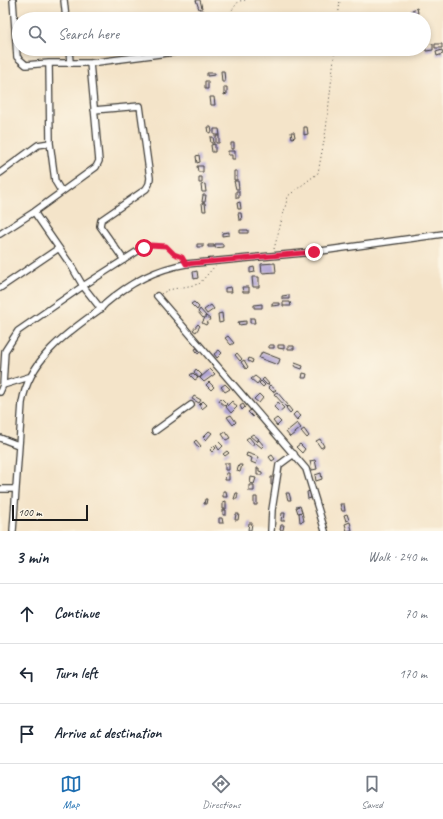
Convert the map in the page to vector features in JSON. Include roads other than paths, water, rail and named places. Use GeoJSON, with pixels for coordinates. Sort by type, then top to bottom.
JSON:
{"type":"FeatureCollection","features":[{"type":"Feature","properties":{"kind":"street"},"geometry":{"type":"LineString","coordinates":[[13,0],[14,12]]}},
{"type":"Feature","properties":{"kind":"street"},"geometry":{"type":"LineString","coordinates":[[64,0],[65,12]]}},
{"type":"Feature","properties":{"kind":"street"},"geometry":{"type":"LineString","coordinates":[[17,56],[26,65],[49,63],[90,63],[143,56]]}},
{"type":"Feature","properties":{"kind":"street"},"geometry":{"type":"LineString","coordinates":[[70,56],[70,63]]}},
{"type":"Feature","properties":{"kind":"street"},"geometry":{"type":"LineString","coordinates":[[49,63],[50,143],[55,182],[61,191]]}},
{"type":"Feature","properties":{"kind":"street"},"geometry":{"type":"LineString","coordinates":[[0,234],[34,212],[96,167],[99,161],[90,63]]}},
{"type":"Feature","properties":{"kind":"street"},"geometry":{"type":"LineString","coordinates":[[94,110],[140,106],[150,178],[149,184],[146,189],[101,220],[100,226],[124,260]]}},
{"type":"Feature","properties":{"kind":"street"},"geometry":{"type":"LineString","coordinates":[[0,173],[38,145],[50,143]]}},
{"type":"Feature","properties":{"kind":"street"},"geometry":{"type":"LineString","coordinates":[[34,212],[83,286],[101,309]]}},
{"type":"Feature","properties":{"kind":"street"},"geometry":{"type":"LineString","coordinates":[[13,531],[18,445],[24,394],[29,377],[52,347],[83,321],[137,281],[170,267],[186,264],[314,252],[443,234]]}},
{"type":"Feature","properties":{"kind":"street"},"geometry":{"type":"LineString","coordinates":[[0,288],[59,248]]}},
{"type":"Feature","properties":{"kind":"street"},"geometry":{"type":"LineString","coordinates":[[0,392],[2,385],[2,351],[18,332],[83,286],[144,248]]}},
{"type":"Feature","properties":{"kind":"street"},"geometry":{"type":"LineString","coordinates":[[157,296],[306,469],[325,531]]}},
{"type":"Feature","properties":{"kind":"street"},"geometry":{"type":"LineString","coordinates":[[2,385],[29,377]]}},
{"type":"Feature","properties":{"kind":"street"},"geometry":{"type":"LineString","coordinates":[[155,431],[191,405]]}},
{"type":"Feature","properties":{"kind":"street"},"geometry":{"type":"LineString","coordinates":[[0,438],[18,445]]}},
{"type":"Feature","properties":{"kind":"street"},"geometry":{"type":"LineString","coordinates":[[272,531],[272,510],[279,465],[294,454]]}},
{"type":"Feature","properties":{"kind":"street"},"geometry":{"type":"LineString","coordinates":[[0,489],[16,489]]}}]}
